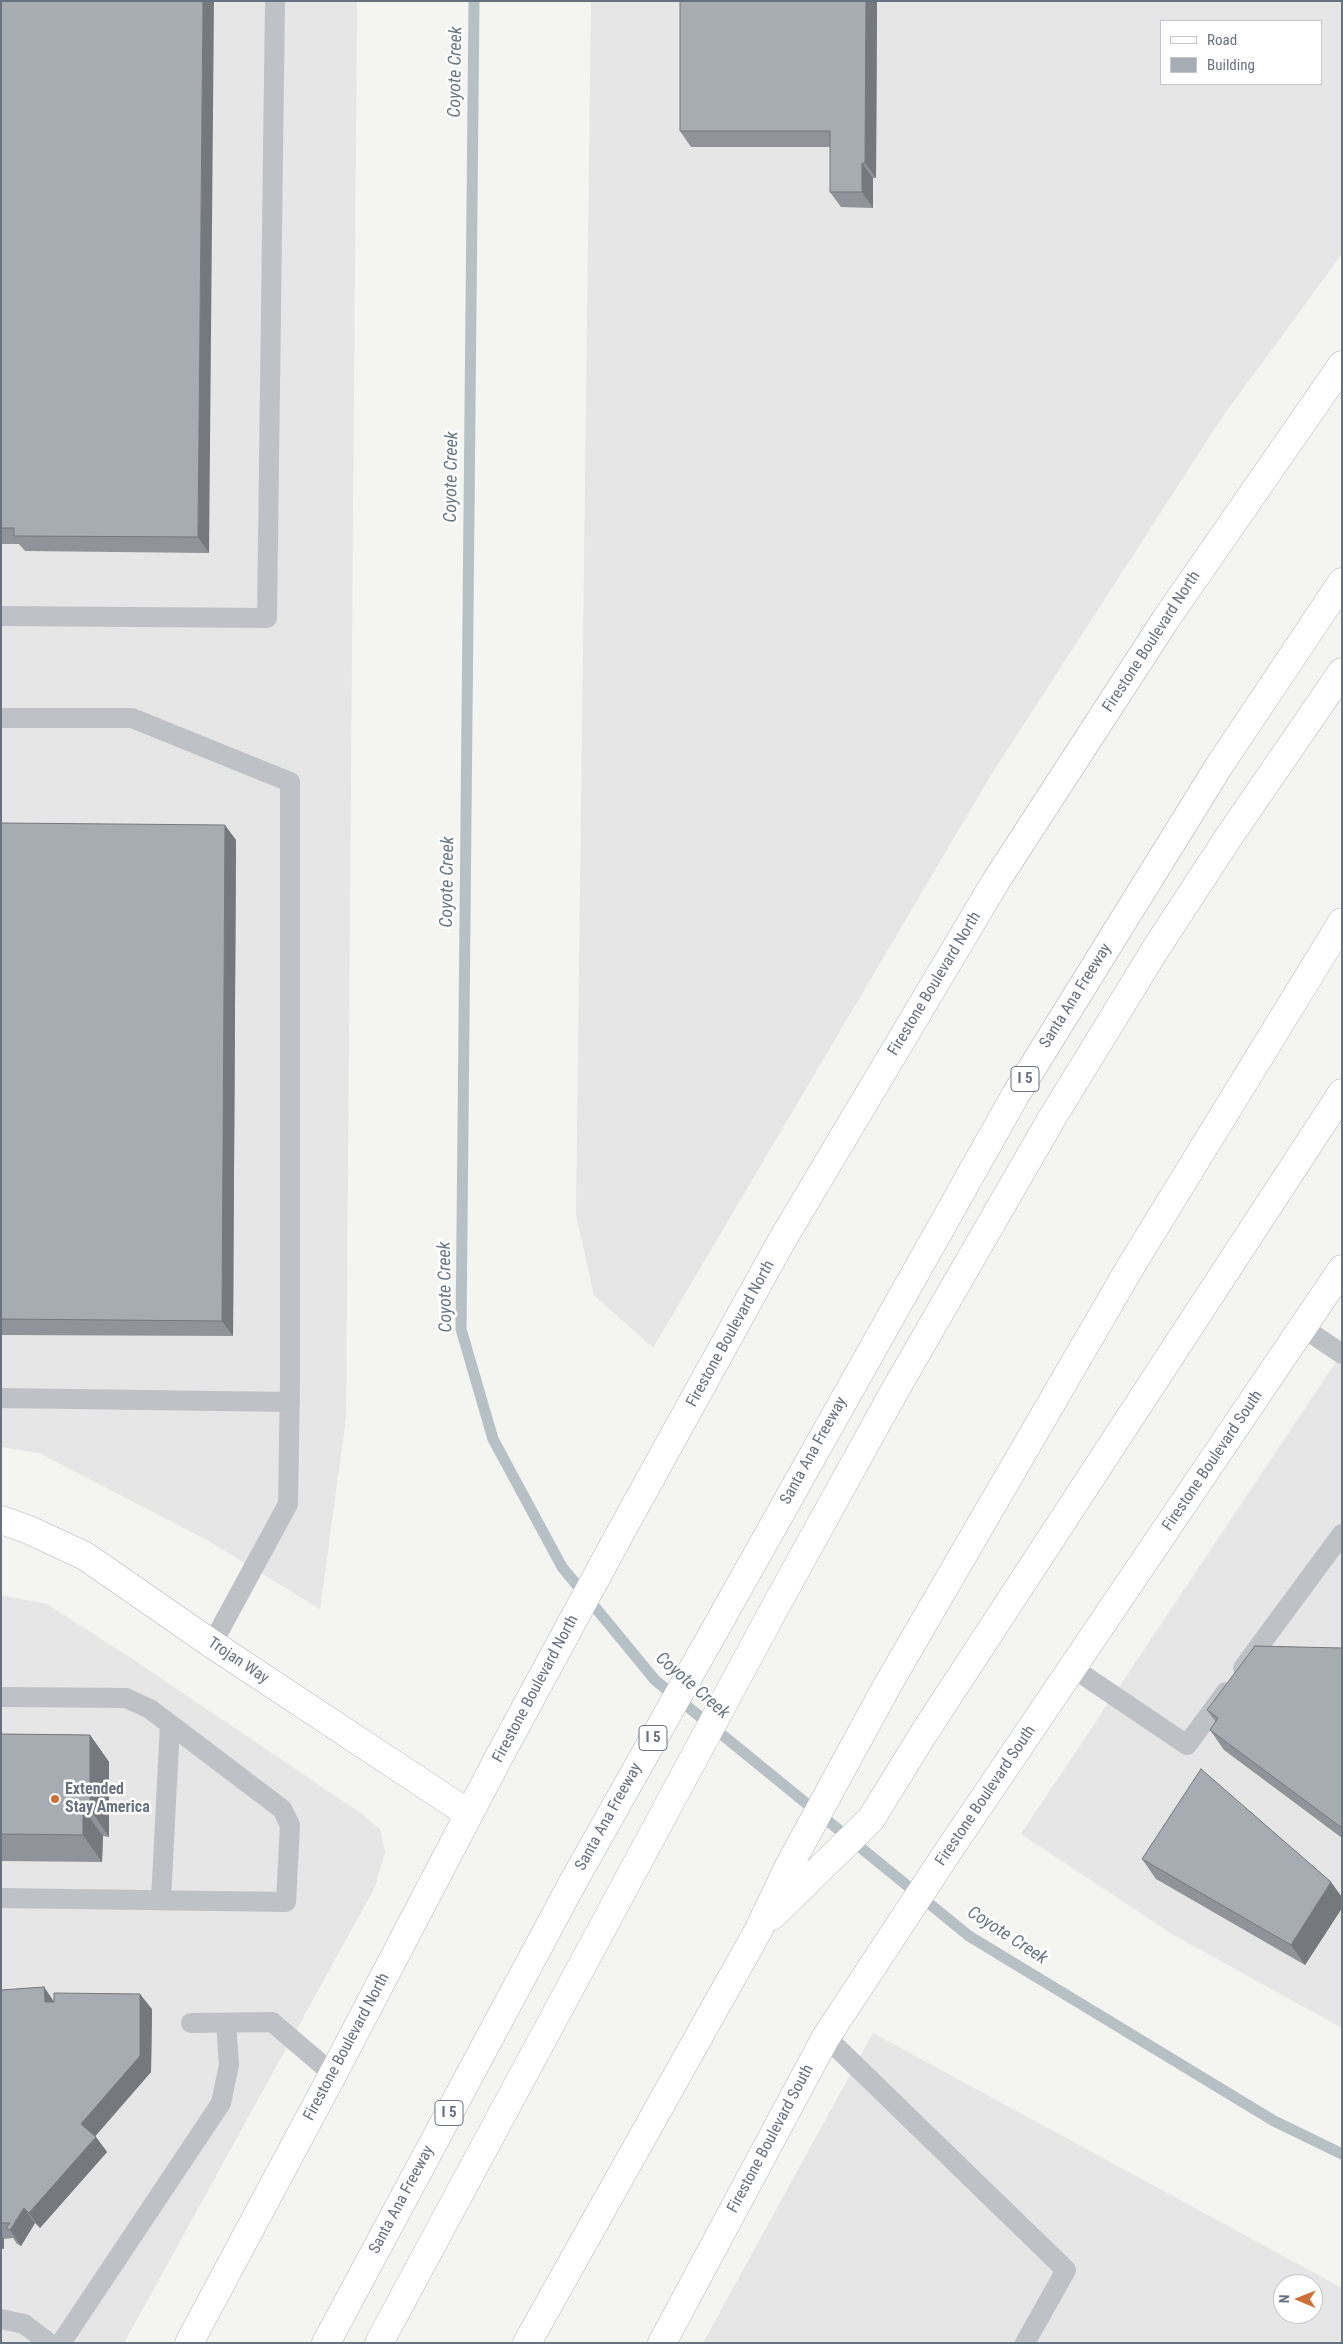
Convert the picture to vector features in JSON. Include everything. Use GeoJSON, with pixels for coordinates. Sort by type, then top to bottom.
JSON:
{"type":"FeatureCollection","features":[{"type":"Feature","properties":{"kind":"main road","name":"Firestone Boulevard North"},"geometry":{"type":"LineString","coordinates":[[189,2343],[333,2074],[500,1755],[623,1528],[782,1242],[996,881],[1166,618],[1342,365]]}},
{"type":"Feature","properties":{"kind":"main road","name":"Santa Ana Freeway"},"geometry":{"type":"LineString","coordinates":[[326,2343],[572,1884],[734,1592],[1016,1094],[1219,766],[1342,582]]}},
{"type":"Feature","properties":{"kind":"main road"},"geometry":{"type":"LineString","coordinates":[[380,2343],[772,1611],[894,1392],[1052,1118],[1202,878],[1342,672]]}},
{"type":"Feature","properties":{"kind":"main road"},"geometry":{"type":"LineString","coordinates":[[526,2343],[758,1931],[789,1866],[887,1686],[992,1509],[1131,1266],[1342,922]]}},
{"type":"Feature","properties":{"kind":"main road"},"geometry":{"type":"LineString","coordinates":[[758,1931],[871,1819],[924,1732],[1342,1093]]}},
{"type":"Feature","properties":{"kind":"main road","name":"Firestone Boulevard South"},"geometry":{"type":"LineString","coordinates":[[662,2343],[826,2037],[949,1850],[1342,1269]]}},
{"type":"Feature","properties":{"kind":"main road","name":"Trojan Way"},"geometry":{"type":"LineString","coordinates":[[1,1520],[27,1529],[85,1556],[212,1644],[469,1814]]}},
{"type":"Feature","properties":{"kind":"lane"},"geometry":{"type":"LineString","coordinates":[[1,616],[267,618],[275,1]]}},
{"type":"Feature","properties":{"kind":"lane"},"geometry":{"type":"LineString","coordinates":[[1,718],[132,718],[290,782],[290,1402],[288,1504],[212,1644]]}},
{"type":"Feature","properties":{"kind":"lane"},"geometry":{"type":"LineString","coordinates":[[1302,1328],[1342,1354]]}},
{"type":"Feature","properties":{"kind":"lane"},"geometry":{"type":"LineString","coordinates":[[1,1398],[290,1402]]}},
{"type":"Feature","properties":{"kind":"lane"},"geometry":{"type":"LineString","coordinates":[[1073,1668],[1187,1745],[1342,1534]]}},
{"type":"Feature","properties":{"kind":"lane"},"geometry":{"type":"LineString","coordinates":[[1,1696],[126,1698],[150,1709],[282,1809],[290,1825],[286,1902],[1,1898]]}},
{"type":"Feature","properties":{"kind":"lane"},"geometry":{"type":"LineString","coordinates":[[161,1900],[170,1724]]}},
{"type":"Feature","properties":{"kind":"lane"},"geometry":{"type":"LineString","coordinates":[[191,2023],[272,2022],[333,2074]]}},
{"type":"Feature","properties":{"kind":"lane"},"geometry":{"type":"LineString","coordinates":[[61,2343],[221,2103],[229,2065],[226,2023]]}},
{"type":"Feature","properties":{"kind":"lane"},"geometry":{"type":"LineString","coordinates":[[826,2037],[1066,2270],[1025,2343]]}},
{"type":"Feature","properties":{"kind":"lane"},"geometry":{"type":"LineString","coordinates":[[1,2319],[24,2324],[49,2343]]}},
{"type":"Feature","properties":{"kind":"shaded area"},"geometry":{"type":"Polygon","coordinates":[[[1,1],[357,1],[346,1417],[320,1609],[207,1540],[39,1453],[1,1447],[1,1]]]}},
{"type":"Feature","properties":{"kind":"shaded area"},"geometry":{"type":"Polygon","coordinates":[[[591,1],[1342,1],[1342,254],[1223,416],[991,775],[653,1348],[594,1295],[576,1214],[591,1]]]}},
{"type":"Feature","properties":{"kind":"shaded area"},"geometry":{"type":"Polygon","coordinates":[[[1342,1353],[1342,2028],[1172,1934],[1021,1834],[1342,1353]]]}},
{"type":"Feature","properties":{"kind":"shaded area"},"geometry":{"type":"Polygon","coordinates":[[[1,1595],[47,1604],[131,1658],[362,1814],[380,1829],[385,1852],[375,1887],[124,2343],[1,2343],[1,1595]]]}},
{"type":"Feature","properties":{"kind":"shaded area"},"geometry":{"type":"Polygon","coordinates":[[[873,2033],[1316,2274],[1273,2274],[1273,2324],[1323,2324],[1323,2278],[1342,2288],[1342,2343],[703,2343],[873,2033]]]}},
{"type":"Feature","properties":{"kind":"building"},"geometry":{"type":"Polygon","coordinates":[[[1,1],[203,1],[198,537],[14,536],[14,528],[1,528],[1,1]]]}},
{"type":"Feature","properties":{"kind":"building"},"geometry":{"type":"Polygon","coordinates":[[[680,1],[866,1],[865,163],[862,163],[862,192],[830,192],[830,131],[680,131],[680,1]]]}},
{"type":"Feature","properties":{"kind":"building"},"geometry":{"type":"Polygon","coordinates":[[[1,823],[225,825],[222,1321],[1,1319],[1,823]]]}},
{"type":"Feature","properties":{"kind":"building"},"geometry":{"type":"Polygon","coordinates":[[[1255,1646],[1342,1648],[1342,1828],[1210,1730],[1218,1718],[1207,1710],[1255,1646]]]}},
{"type":"Feature","properties":{"kind":"building"},"geometry":{"type":"Polygon","coordinates":[[[1,1734],[90,1735],[90,1809],[83,1809],[83,1835],[1,1834],[1,1734]]]}},
{"type":"Feature","properties":{"kind":"building"},"geometry":{"type":"Polygon","coordinates":[[[1201,1769],[1331,1882],[1291,1945],[1142,1859],[1201,1769]]]}},
{"type":"Feature","properties":{"kind":"building"},"geometry":{"type":"Polygon","coordinates":[[[44,1987],[45,2002],[54,2002],[54,1993],[140,1994],[140,2056],[81,2124],[96,2137],[29,2213],[24,2208],[10,2230],[6,2228],[10,2223],[1,2223],[1,1990],[44,1987]]]}},
{"type":"Feature","properties":{"kind":"waterway","name":"Coyote Creek"},"geometry":{"type":"LineString","coordinates":[[474,1],[461,1329],[493,1439],[562,1567],[655,1680],[969,1936],[1274,2121],[1342,2154]]}},
{"type":"Feature","properties":{"kind":"place","name":"Extended Stay America"},"geometry":{"type":"Point","coordinates":[55,1799]}}]}
